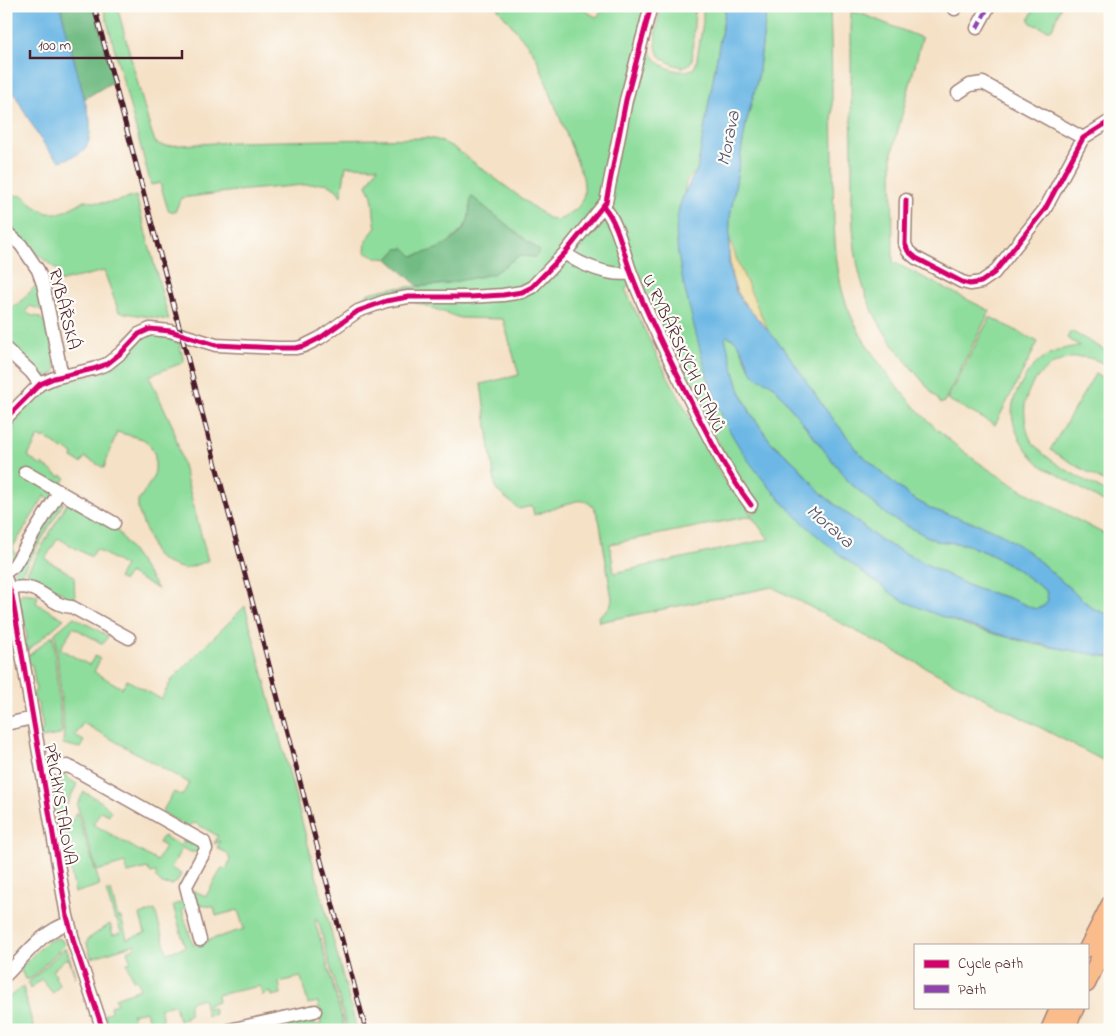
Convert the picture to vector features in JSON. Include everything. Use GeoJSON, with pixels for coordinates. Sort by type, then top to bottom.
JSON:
{"type":"FeatureCollection","features":[{"type":"Feature","properties":{"kind":"main road"},"geometry":{"type":"LineString","coordinates":[[1088,947],[1110,904]]}},
{"type":"Feature","properties":{"kind":"main road"},"geometry":{"type":"LineString","coordinates":[[1088,982],[1110,935]]}},
{"type":"Feature","properties":{"kind":"main road"},"geometry":{"type":"LineString","coordinates":[[1049,1030],[1059,1008]]}},
{"type":"Feature","properties":{"kind":"main road"},"geometry":{"type":"LineString","coordinates":[[1066,1030],[1076,1008]]}},
{"type":"Feature","properties":{"kind":"street"},"geometry":{"type":"LineString","coordinates":[[6,418],[40,384],[107,364],[122,352],[139,334],[154,328],[170,330],[216,345],[278,348],[304,346],[320,338],[358,311],[386,301],[408,297],[503,295],[522,292],[532,287],[544,277],[565,253],[603,206],[607,197],[626,100],[651,6]]}},
{"type":"Feature","properties":{"kind":"street"},"geometry":{"type":"LineString","coordinates":[[977,28],[989,6]]}},
{"type":"Feature","properties":{"kind":"street"},"geometry":{"type":"LineString","coordinates":[[958,93],[970,85],[983,84],[1084,138]]}},
{"type":"Feature","properties":{"kind":"street"},"geometry":{"type":"LineString","coordinates":[[906,200],[906,244],[912,255],[962,282],[970,284],[981,282],[994,273],[1045,209],[1084,138],[1110,121]]}},
{"type":"Feature","properties":{"kind":"street","name":"U RYBÁŘSKÝCH STAVŮ"},"geometry":{"type":"LineString","coordinates":[[603,206],[609,214],[631,273],[660,340],[710,442],[726,470],[751,505]]}},
{"type":"Feature","properties":{"kind":"street","name":"RYBÁŘSKÁ"},"geometry":{"type":"LineString","coordinates":[[6,232],[21,245],[38,270],[45,292],[62,376]]}},
{"type":"Feature","properties":{"kind":"street","name":"U RYBÁŘSKÝCH STAVŮ"},"geometry":{"type":"LineString","coordinates":[[565,253],[579,262],[598,269],[619,274],[631,273]]}},
{"type":"Feature","properties":{"kind":"street"},"geometry":{"type":"LineString","coordinates":[[6,349],[31,372],[40,384]]}},
{"type":"Feature","properties":{"kind":"street"},"geometry":{"type":"LineString","coordinates":[[25,472],[114,523]]}},
{"type":"Feature","properties":{"kind":"street"},"geometry":{"type":"LineString","coordinates":[[6,572],[14,566],[59,492]]}},
{"type":"Feature","properties":{"kind":"street","name":"PŘICHYSTALOVA"},"geometry":{"type":"LineString","coordinates":[[103,1030],[69,923],[8,585],[36,591],[66,607],[72,607],[129,638]]}},
{"type":"Feature","properties":{"kind":"street"},"geometry":{"type":"LineString","coordinates":[[6,724],[33,718]]}},
{"type":"Feature","properties":{"kind":"street","name":"PŘICHYSTALOVA"},"geometry":{"type":"LineString","coordinates":[[42,771],[67,766],[72,768],[204,842],[206,849],[186,886],[200,940]]}},
{"type":"Feature","properties":{"kind":"street"},"geometry":{"type":"LineString","coordinates":[[6,975],[48,933],[69,923]]}},
{"type":"Feature","properties":{"kind":"street"},"geometry":{"type":"LineString","coordinates":[[229,1030],[315,1011]]}},
{"type":"Feature","properties":{"kind":"green space"},"geometry":{"type":"Polygon","coordinates":[[[60,6],[94,6],[114,81],[84,99],[60,6]]]}},
{"type":"Feature","properties":{"kind":"green space"},"geometry":{"type":"Polygon","coordinates":[[[103,6],[117,6],[148,121],[155,142],[163,146],[234,142],[428,138],[438,140],[453,147],[548,218],[559,220],[577,208],[583,199],[583,177],[537,59],[496,6],[577,6],[596,17],[608,6],[645,6],[646,34],[651,52],[662,65],[677,71],[687,71],[693,69],[696,64],[703,23],[703,6],[726,6],[697,170],[686,182],[679,208],[709,382],[723,417],[739,446],[781,501],[904,601],[969,627],[1033,644],[1110,657],[1110,764],[772,587],[599,622],[598,617],[610,607],[612,599],[600,524],[593,507],[586,502],[576,501],[534,515],[532,506],[519,509],[496,490],[481,384],[519,375],[503,319],[460,318],[404,298],[358,311],[354,304],[369,293],[392,288],[439,285],[519,256],[535,257],[471,197],[470,212],[465,226],[444,246],[418,256],[409,255],[397,249],[388,259],[375,257],[365,252],[366,241],[376,227],[373,200],[367,185],[378,167],[346,166],[341,196],[337,190],[326,183],[236,191],[181,198],[175,212],[168,210],[160,183],[151,185],[103,6]],[[638,279],[625,289],[658,358],[723,479],[744,501],[751,514],[760,508],[739,479],[721,448],[638,279]],[[751,516],[610,544],[614,573],[769,539],[751,516]]]}},
{"type":"Feature","properties":{"kind":"green space"},"geometry":{"type":"Polygon","coordinates":[[[661,6],[695,6],[692,61],[684,68],[666,61],[657,50],[656,36],[661,6]]]}},
{"type":"Feature","properties":{"kind":"green space"},"geometry":{"type":"Polygon","coordinates":[[[767,6],[830,6],[835,242],[842,290],[851,316],[860,333],[885,372],[908,400],[947,438],[991,471],[1110,537],[1110,615],[1094,609],[1030,553],[1000,533],[934,510],[912,498],[897,486],[859,452],[823,406],[786,351],[763,326],[729,245],[730,217],[746,124],[758,77],[767,6]]]}},
{"type":"Feature","properties":{"kind":"green space"},"geometry":{"type":"Polygon","coordinates":[[[1035,6],[1061,6],[1052,29],[1048,30],[1031,23],[1029,20],[1035,6]]]}},
{"type":"Feature","properties":{"kind":"green space"},"geometry":{"type":"Polygon","coordinates":[[[851,12],[862,14],[922,38],[892,153],[893,262],[990,311],[944,402],[941,404],[883,330],[868,300],[861,280],[854,240],[853,219],[851,12]]]}},
{"type":"Feature","properties":{"kind":"green space"},"geometry":{"type":"Polygon","coordinates":[[[6,192],[19,196],[22,195],[34,206],[47,213],[61,213],[86,200],[105,203],[136,196],[169,320],[119,312],[104,271],[58,282],[59,271],[6,229],[6,192]]]}},
{"type":"Feature","properties":{"kind":"green space"},"geometry":{"type":"Polygon","coordinates":[[[471,196],[540,251],[535,257],[519,256],[493,274],[439,285],[418,286],[388,259],[397,249],[405,248],[413,256],[445,245],[459,235],[468,220],[471,196]]]}},
{"type":"Feature","properties":{"kind":"green space"},"geometry":{"type":"Polygon","coordinates":[[[40,281],[45,309],[42,310],[30,306],[26,311],[30,315],[39,317],[49,326],[56,370],[54,374],[43,377],[35,370],[36,367],[6,340],[6,314],[15,304],[17,306],[40,281]]]}},
{"type":"Feature","properties":{"kind":"green space"},"geometry":{"type":"Polygon","coordinates":[[[990,317],[1038,342],[995,425],[947,399],[990,317]]]}},
{"type":"Feature","properties":{"kind":"green space"},"geometry":{"type":"Polygon","coordinates":[[[1071,331],[1110,353],[1110,367],[1092,359],[1081,357],[1069,358],[1048,368],[1033,384],[1028,394],[1025,405],[1027,429],[1031,440],[1046,456],[1110,494],[1110,506],[1039,464],[1021,442],[1014,425],[1012,408],[1017,391],[1033,367],[1054,352],[1080,346],[1067,338],[1071,331]]]}},
{"type":"Feature","properties":{"kind":"green space"},"geometry":{"type":"Polygon","coordinates":[[[151,334],[174,337],[179,342],[184,362],[149,376],[173,427],[208,561],[184,569],[166,563],[155,555],[138,510],[138,501],[152,480],[155,471],[155,455],[149,444],[143,439],[117,432],[104,468],[85,457],[81,463],[72,458],[73,454],[64,448],[63,450],[45,437],[44,439],[39,436],[28,456],[60,477],[61,475],[66,478],[49,502],[45,495],[13,547],[16,557],[6,564],[6,438],[15,429],[9,422],[37,393],[51,384],[94,375],[114,367],[139,341],[151,334]]]}},
{"type":"Feature","properties":{"kind":"green space"},"geometry":{"type":"Polygon","coordinates":[[[727,336],[736,341],[750,369],[773,385],[849,482],[888,516],[936,541],[965,544],[990,554],[1015,568],[1046,591],[1048,600],[1044,606],[1035,609],[1009,598],[974,588],[949,576],[880,540],[823,495],[795,463],[771,442],[751,413],[739,389],[726,344],[725,338],[727,336]]]}},
{"type":"Feature","properties":{"kind":"green space"},"geometry":{"type":"Polygon","coordinates":[[[1095,374],[1110,382],[1110,485],[1050,450],[1095,374]]]}},
{"type":"Feature","properties":{"kind":"green space"},"geometry":{"type":"Polygon","coordinates":[[[64,502],[21,574],[23,576],[22,583],[14,582],[11,575],[59,503],[64,502]]]}},
{"type":"Feature","properties":{"kind":"green space"},"geometry":{"type":"Polygon","coordinates":[[[68,502],[115,527],[158,589],[129,573],[124,581],[118,578],[125,566],[96,549],[91,557],[58,538],[45,559],[74,576],[75,601],[27,572],[68,502]]]}},
{"type":"Feature","properties":{"kind":"green space"},"geometry":{"type":"Polygon","coordinates":[[[22,593],[38,595],[36,603],[64,619],[26,652],[25,641],[27,638],[23,613],[20,612],[18,600],[22,593]]]}},
{"type":"Feature","properties":{"kind":"green space"},"geometry":{"type":"Polygon","coordinates":[[[245,606],[357,1030],[347,1030],[316,918],[315,923],[345,1030],[275,1030],[276,1024],[310,1016],[316,1026],[321,1024],[318,1002],[308,1004],[301,977],[279,982],[281,994],[272,996],[271,992],[262,995],[260,986],[217,995],[218,1002],[207,1005],[209,1009],[213,1008],[215,1014],[207,1016],[203,998],[192,1001],[189,1005],[189,1015],[185,1019],[179,1021],[175,1005],[160,1008],[163,1020],[150,1025],[146,1011],[132,1014],[135,1030],[109,1030],[104,1015],[111,1011],[110,1006],[117,1004],[115,998],[140,989],[137,979],[133,980],[127,963],[131,962],[127,951],[136,947],[135,944],[91,958],[87,943],[88,939],[110,924],[113,935],[121,933],[106,891],[111,891],[118,918],[121,917],[127,939],[145,933],[140,915],[155,910],[167,953],[185,947],[173,905],[188,900],[188,907],[182,910],[193,945],[244,929],[238,910],[216,916],[214,907],[194,902],[192,890],[206,896],[222,868],[227,869],[230,859],[227,853],[217,848],[220,841],[214,844],[218,836],[195,823],[187,827],[162,812],[174,792],[182,796],[189,783],[83,723],[75,736],[84,741],[80,748],[63,744],[64,730],[55,633],[74,617],[108,636],[103,644],[73,627],[60,649],[89,665],[95,656],[100,659],[94,672],[122,688],[127,680],[161,699],[173,678],[245,606]]]}},
{"type":"Feature","properties":{"kind":"green space"},"geometry":{"type":"Polygon","coordinates":[[[53,635],[62,731],[60,735],[41,738],[40,733],[43,728],[38,704],[33,694],[36,690],[32,665],[28,663],[27,656],[53,635]]]}},
{"type":"Feature","properties":{"kind":"green space"},"geometry":{"type":"Polygon","coordinates":[[[63,772],[67,778],[77,784],[66,806],[56,817],[49,779],[54,773],[63,772]]]}},
{"type":"Feature","properties":{"kind":"green space"},"geometry":{"type":"Polygon","coordinates":[[[84,792],[102,802],[111,811],[109,815],[101,811],[93,824],[157,861],[165,847],[159,843],[163,836],[181,846],[186,837],[200,846],[198,852],[191,852],[182,848],[171,868],[181,874],[177,882],[172,885],[162,884],[155,877],[157,875],[156,872],[151,873],[147,868],[128,873],[125,863],[97,871],[77,805],[84,792]]]}},
{"type":"Feature","properties":{"kind":"green space"},"geometry":{"type":"Polygon","coordinates":[[[77,812],[100,885],[75,893],[63,831],[69,820],[72,821],[77,812]]]}},
{"type":"Feature","properties":{"kind":"green space"},"geometry":{"type":"Polygon","coordinates":[[[56,938],[61,939],[65,945],[30,979],[25,979],[20,968],[49,939],[51,941],[56,938]]]}},
{"type":"Feature","properties":{"kind":"green space"},"geometry":{"type":"Polygon","coordinates":[[[64,949],[67,950],[76,979],[69,959],[65,959],[52,971],[60,985],[53,993],[41,979],[30,989],[28,983],[64,949]]]}},
{"type":"Feature","properties":{"kind":"green space"},"geometry":{"type":"Polygon","coordinates":[[[23,987],[34,1030],[6,1030],[6,999],[23,987]]]}},
{"type":"Feature","properties":{"kind":"sand"},"geometry":{"type":"Polygon","coordinates":[[[729,237],[738,263],[769,333],[742,300],[737,290],[731,269],[729,237]]]}},
{"type":"Feature","properties":{"kind":"water"},"geometry":{"type":"Polygon","coordinates":[[[6,6],[60,6],[90,120],[88,143],[82,152],[76,155],[60,161],[49,151],[6,79],[6,6]]]}},
{"type":"Feature","properties":{"kind":"water","name":"Morava"},"geometry":{"type":"Polygon","coordinates":[[[726,6],[767,6],[758,77],[746,124],[730,217],[729,262],[736,291],[743,302],[786,351],[823,406],[859,452],[897,486],[912,498],[934,510],[1000,533],[1030,553],[1094,609],[1110,615],[1110,657],[1006,636],[955,621],[902,600],[829,546],[787,507],[768,485],[750,463],[735,440],[717,405],[683,283],[676,236],[677,221],[679,208],[697,170],[726,6]],[[727,336],[725,338],[739,389],[751,414],[771,442],[795,463],[823,495],[880,540],[949,576],[974,588],[1009,598],[1035,609],[1044,606],[1048,600],[1046,591],[1015,568],[990,554],[965,544],[936,541],[888,516],[849,482],[773,385],[754,375],[740,347],[727,336]]]}},
{"type":"Feature","properties":{"kind":"railway"},"geometry":{"type":"LineString","coordinates":[[94,6],[366,1030]]}},
{"type":"Feature","properties":{"kind":"marked path"},"geometry":{"type":"LineString","coordinates":[[951,6],[955,9],[957,6]]}},
{"type":"Feature","properties":{"kind":"marked path"},"geometry":{"type":"LineString","coordinates":[[977,28],[989,6]]}},
{"type":"Feature","properties":{"kind":"cycle path"},"geometry":{"type":"LineString","coordinates":[[6,418],[40,384],[54,378],[107,364],[122,352],[139,334],[150,329],[170,331],[216,345],[296,348],[320,338],[358,311],[386,301],[408,297],[503,295],[522,292],[532,287],[565,253],[606,202],[626,100],[651,6]]}},
{"type":"Feature","properties":{"kind":"cycle path"},"geometry":{"type":"LineString","coordinates":[[906,200],[905,244],[908,251],[916,258],[962,282],[970,284],[981,282],[994,273],[1045,209],[1083,138],[1110,121]]}},
{"type":"Feature","properties":{"kind":"cycle path"},"geometry":{"type":"LineString","coordinates":[[603,206],[613,220],[628,265],[650,318],[700,420],[715,449],[751,505]]}},
{"type":"Feature","properties":{"kind":"cycle path"},"geometry":{"type":"LineString","coordinates":[[6,580],[12,596],[67,916],[103,1030]]}}]}
